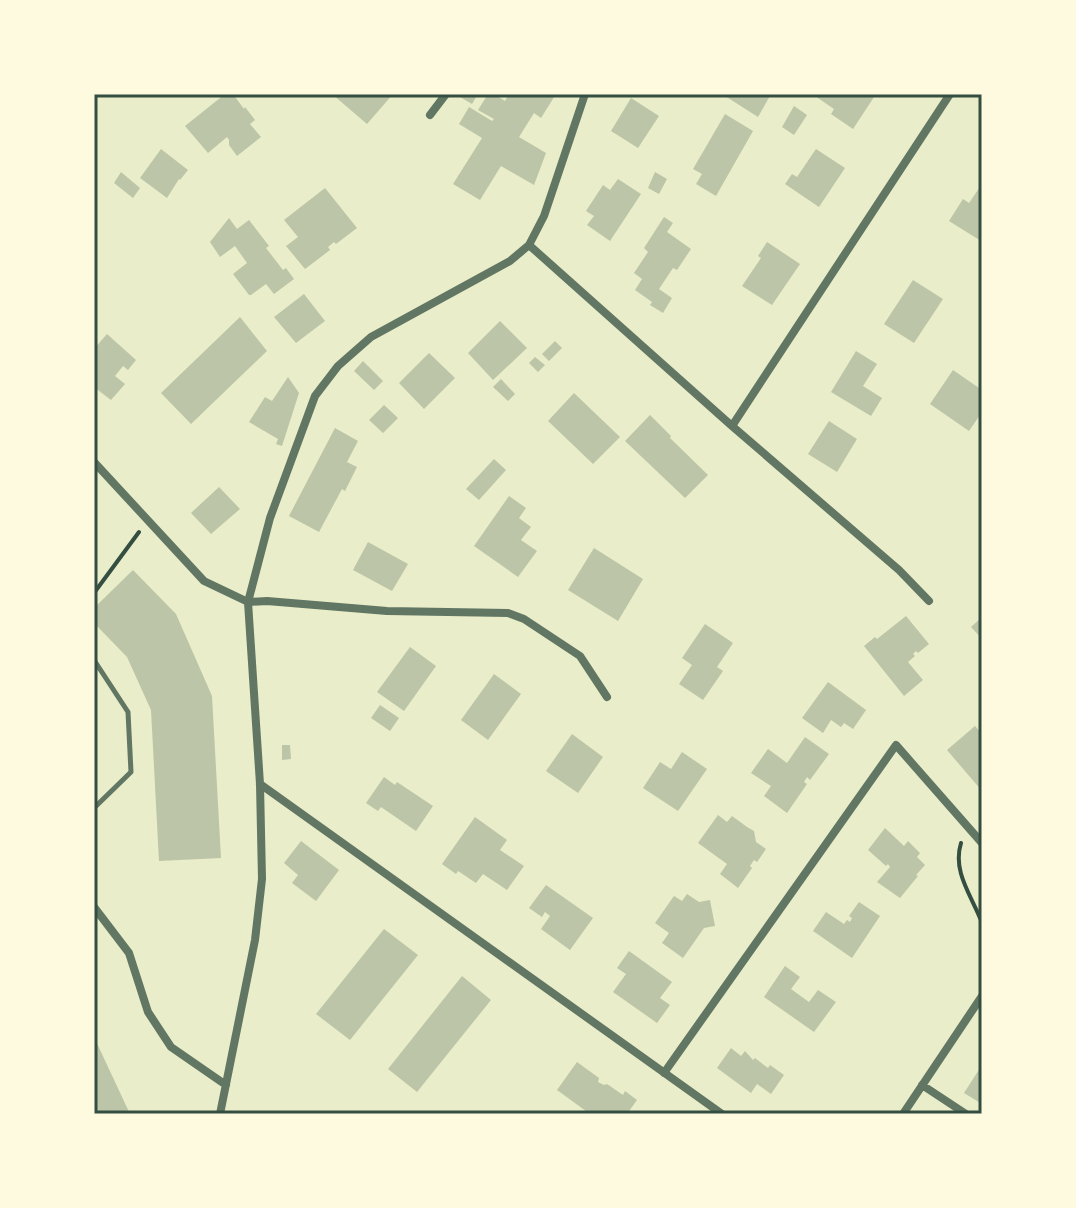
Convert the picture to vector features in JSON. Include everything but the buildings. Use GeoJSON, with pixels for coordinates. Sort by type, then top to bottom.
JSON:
{"type":"FeatureCollection","features":[{"type":"Feature","properties":{"kind":"street"},"geometry":{"type":"LineString","coordinates":[[430,115],[446,94]]}},
{"type":"Feature","properties":{"kind":"street"},"geometry":{"type":"LineString","coordinates":[[220,1114],[255,940],[262,879],[260,784],[248,602],[270,518],[315,396],[338,366],[371,337],[510,261],[529,245],[544,216],[585,94]]}},
{"type":"Feature","properties":{"kind":"street"},"geometry":{"type":"LineString","coordinates":[[732,426],[950,94]]}},
{"type":"Feature","properties":{"kind":"street"},"geometry":{"type":"LineString","coordinates":[[529,245],[899,570],[929,601]]}},
{"type":"Feature","properties":{"kind":"street"},"geometry":{"type":"LineString","coordinates":[[94,462],[204,581],[248,602],[387,611],[508,613],[524,619],[580,656],[607,697]]}},
{"type":"Feature","properties":{"kind":"street"},"geometry":{"type":"LineString","coordinates":[[664,1073],[896,745],[982,843]]}},
{"type":"Feature","properties":{"kind":"street"},"geometry":{"type":"LineString","coordinates":[[260,784],[722,1114]]}},
{"type":"Feature","properties":{"kind":"street"},"geometry":{"type":"LineString","coordinates":[[94,907],[129,953],[148,1012],[171,1047],[226,1085]]}},
{"type":"Feature","properties":{"kind":"street"},"geometry":{"type":"LineString","coordinates":[[903,1114],[982,996]]}},
{"type":"Feature","properties":{"kind":"street"},"geometry":{"type":"LineString","coordinates":[[922,1085],[966,1114]]}},
{"type":"Feature","properties":{"kind":"lane"},"geometry":{"type":"LineString","coordinates":[[94,660],[128,712],[131,772],[94,808]]}},
{"type":"Feature","properties":{"kind":"path"},"geometry":{"type":"LineString","coordinates":[[94,593],[148,520]]}},
{"type":"Feature","properties":{"kind":"path"},"geometry":{"type":"LineString","coordinates":[[971,831],[961,840],[958,854],[960,876],[982,923]]}}]}
